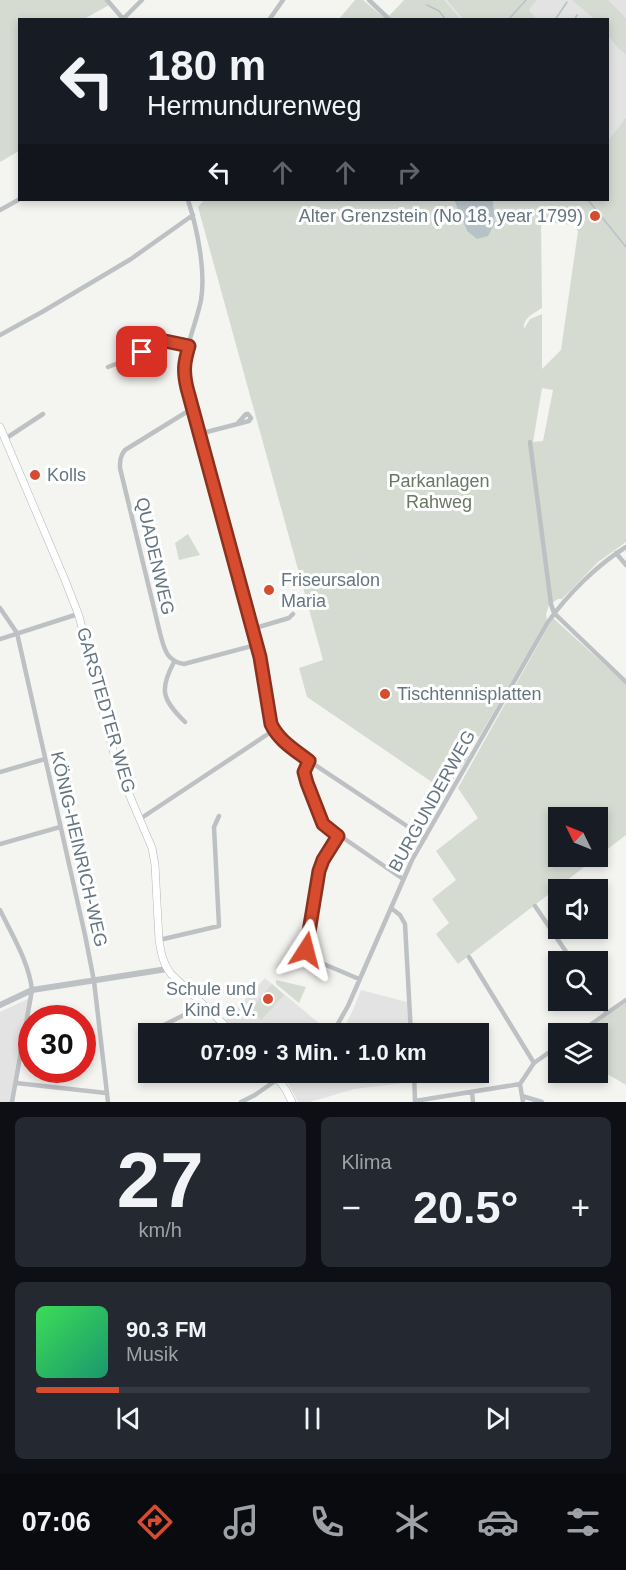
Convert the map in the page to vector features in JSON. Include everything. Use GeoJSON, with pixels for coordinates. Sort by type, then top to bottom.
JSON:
{"type":"FeatureCollection","features":[{"type":"Feature","properties":{"kind":"main road","name":"GARSTEDTER WEG"},"geometry":{"type":"LineString","coordinates":[[2,434],[78,614],[115,758],[152,848],[159,940],[162,958],[167,969]]}},
{"type":"Feature","properties":{"kind":"main road"},"geometry":{"type":"LineString","coordinates":[[167,969],[223,1023]]}},
{"type":"Feature","properties":{"kind":"main road"},"geometry":{"type":"LineString","coordinates":[[280,1083],[292,1102]]}},
{"type":"Feature","properties":{"kind":"street"},"geometry":{"type":"LineString","coordinates":[[107,0],[122,18]]}},
{"type":"Feature","properties":{"kind":"street"},"geometry":{"type":"LineString","coordinates":[[124,18],[142,0]]}},
{"type":"Feature","properties":{"kind":"street"},"geometry":{"type":"LineString","coordinates":[[270,18],[283,0]]}},
{"type":"Feature","properties":{"kind":"street"},"geometry":{"type":"LineString","coordinates":[[369,0],[388,18]]}},
{"type":"Feature","properties":{"kind":"street"},"geometry":{"type":"LineString","coordinates":[[0,210],[18,200]]}},
{"type":"Feature","properties":{"kind":"street"},"geometry":{"type":"LineString","coordinates":[[188,201],[198,238],[202,289],[184,373],[265,680],[269,714],[274,730],[288,747],[424,838]]}},
{"type":"Feature","properties":{"kind":"street"},"geometry":{"type":"LineString","coordinates":[[0,335],[131,259],[193,215]]}},
{"type":"Feature","properties":{"kind":"street"},"geometry":{"type":"LineString","coordinates":[[108,368],[162,341],[189,346]]}},
{"type":"Feature","properties":{"kind":"street","name":"QUADENWEG"},"geometry":{"type":"LineString","coordinates":[[174,662],[165,651],[160,633],[120,462],[125,450],[193,408]]}},
{"type":"Feature","properties":{"kind":"street","name":"GARSTEDTER WEG"},"geometry":{"type":"LineString","coordinates":[[2,434],[43,414]]}},
{"type":"Feature","properties":{"kind":"street"},"geometry":{"type":"LineString","coordinates":[[199,434],[237,424]]}},
{"type":"Feature","properties":{"kind":"street"},"geometry":{"type":"LineString","coordinates":[[530,442],[550,604],[555,613],[626,682]]}},
{"type":"Feature","properties":{"kind":"street","name":"BURGUNDERWEG"},"geometry":{"type":"LineString","coordinates":[[338,1023],[403,879],[424,838],[555,613],[599,566],[626,547]]}},
{"type":"Feature","properties":{"kind":"street"},"geometry":{"type":"LineString","coordinates":[[616,553],[626,565]]}},
{"type":"Feature","properties":{"kind":"street","name":"KÖNIG-HEINRICH-WEG"},"geometry":{"type":"LineString","coordinates":[[0,608],[17,633],[94,981],[108,1102]]}},
{"type":"Feature","properties":{"kind":"street"},"geometry":{"type":"LineString","coordinates":[[0,639],[78,614]]}},
{"type":"Feature","properties":{"kind":"street"},"geometry":{"type":"LineString","coordinates":[[252,629],[289,618],[293,614]]}},
{"type":"Feature","properties":{"kind":"street"},"geometry":{"type":"LineString","coordinates":[[185,722],[174,711],[165,694],[166,678],[174,662],[189,663],[256,645]]}},
{"type":"Feature","properties":{"kind":"street"},"geometry":{"type":"LineString","coordinates":[[140,819],[274,730]]}},
{"type":"Feature","properties":{"kind":"street"},"geometry":{"type":"LineString","coordinates":[[0,772],[45,759]]}},
{"type":"Feature","properties":{"kind":"street"},"geometry":{"type":"LineString","coordinates":[[309,761],[304,772],[323,824],[403,879]]}},
{"type":"Feature","properties":{"kind":"street"},"geometry":{"type":"LineString","coordinates":[[159,940],[219,926],[214,826],[219,816]]}},
{"type":"Feature","properties":{"kind":"street"},"geometry":{"type":"LineString","coordinates":[[0,844],[60,827]]}},
{"type":"Feature","properties":{"kind":"street"},"geometry":{"type":"LineString","coordinates":[[338,836],[319,871],[306,950],[308,957],[359,980]]}},
{"type":"Feature","properties":{"kind":"street"},"geometry":{"type":"LineString","coordinates":[[535,906],[566,951]]}},
{"type":"Feature","properties":{"kind":"street"},"geometry":{"type":"LineString","coordinates":[[391,908],[400,915],[405,924],[410,1023]]}},
{"type":"Feature","properties":{"kind":"street"},"geometry":{"type":"LineString","coordinates":[[0,910],[28,969],[32,990],[12,1102]]}},
{"type":"Feature","properties":{"kind":"street"},"geometry":{"type":"LineString","coordinates":[[469,957],[534,1063]]}},
{"type":"Feature","properties":{"kind":"street"},"geometry":{"type":"LineString","coordinates":[[0,1005],[32,990],[167,969]]}},
{"type":"Feature","properties":{"kind":"street"},"geometry":{"type":"LineString","coordinates":[[169,1023],[188,1013],[199,1000]]}},
{"type":"Feature","properties":{"kind":"street"},"geometry":{"type":"LineString","coordinates":[[593,1023],[626,1000]]}},
{"type":"Feature","properties":{"kind":"street"},"geometry":{"type":"LineString","coordinates":[[523,1102],[520,1084],[534,1063],[548,1053]]}},
{"type":"Feature","properties":{"kind":"street"},"geometry":{"type":"LineString","coordinates":[[16,1083],[106,1093]]}},
{"type":"Feature","properties":{"kind":"street"},"geometry":{"type":"LineString","coordinates":[[241,1102],[255,1095],[268,1083]]}},
{"type":"Feature","properties":{"kind":"street"},"geometry":{"type":"LineString","coordinates":[[414,1083],[415,1101],[520,1084]]}},
{"type":"Feature","properties":{"kind":"street"},"geometry":{"type":"LineString","coordinates":[[472,1092],[473,1102]]}},
{"type":"Feature","properties":{"kind":"street"},"geometry":{"type":"LineString","coordinates":[[522,1096],[542,1102]]}},
{"type":"Feature","properties":{"kind":"shaded area"},"geometry":{"type":"Polygon","coordinates":[[[440,0],[626,0],[626,239],[608,201],[609,18],[454,18],[440,0]]]}},
{"type":"Feature","properties":{"kind":"shaded area"},"geometry":{"type":"Polygon","coordinates":[[[454,201],[493,201],[495,223],[488,236],[477,239],[467,231],[454,201]]]}},
{"type":"Feature","properties":{"kind":"shaded area","name":"Schule und Kind e.V."},"geometry":{"type":"Polygon","coordinates":[[[265,978],[319,1023],[229,1023],[226,1020],[265,978]]]}},
{"type":"Feature","properties":{"kind":"shaded area"},"geometry":{"type":"Polygon","coordinates":[[[361,990],[407,1002],[408,1023],[346,1023],[361,990]]]}},
{"type":"Feature","properties":{"kind":"shaded area"},"geometry":{"type":"Polygon","coordinates":[[[30,998],[29,1005],[18,1005],[18,1060],[10,1102],[0,1102],[0,1012],[30,998]]]}},
{"type":"Feature","properties":{"kind":"shaded area"},"geometry":{"type":"Polygon","coordinates":[[[288,1083],[404,1083],[354,1089],[310,1102],[298,1102],[288,1083]]]}},
{"type":"Feature","properties":{"kind":"green space"},"geometry":{"type":"Polygon","coordinates":[[[0,0],[107,0],[111,4],[86,18],[18,18],[18,152],[0,162],[0,0]]]}},
{"type":"Feature","properties":{"kind":"green space"},"geometry":{"type":"Polygon","coordinates":[[[355,0],[363,0],[385,18],[340,18],[355,0]]]}},
{"type":"Feature","properties":{"kind":"green space"},"geometry":{"type":"Polygon","coordinates":[[[404,0],[444,0],[459,18],[391,18],[389,16],[404,0]]]}},
{"type":"Feature","properties":{"kind":"green space"},"geometry":{"type":"Polygon","coordinates":[[[447,0],[537,0],[529,11],[536,18],[462,18],[447,0]]]}},
{"type":"Feature","properties":{"kind":"green space"},"geometry":{"type":"Polygon","coordinates":[[[572,0],[608,0],[626,18],[626,54],[609,36],[609,18],[593,18],[572,0]]]}},
{"type":"Feature","properties":{"kind":"green space","name":"Parkanlagen Rahweg"},"geometry":{"type":"Polygon","coordinates":[[[626,118],[626,542],[598,562],[562,599],[549,605],[546,614],[547,621],[479,737],[470,732],[457,749],[468,757],[445,791],[307,697],[299,668],[323,660],[198,207],[203,201],[454,201],[467,231],[495,223],[493,201],[609,201],[609,140],[626,118]],[[541,222],[542,308],[529,317],[524,329],[530,319],[542,314],[542,369],[561,350],[578,231],[575,225],[541,222]],[[542,388],[533,442],[543,441],[553,390],[542,388]]]}},
{"type":"Feature","properties":{"kind":"green space"},"geometry":{"type":"Polygon","coordinates":[[[188,534],[200,555],[179,560],[175,543],[188,534]]]}},
{"type":"Feature","properties":{"kind":"green space"},"geometry":{"type":"Polygon","coordinates":[[[553,618],[626,684],[626,835],[608,849],[608,807],[548,807],[548,867],[584,867],[569,879],[548,879],[548,895],[458,964],[436,934],[449,923],[432,899],[456,880],[436,851],[478,818],[458,788],[553,618]]]}},
{"type":"Feature","properties":{"kind":"green space"},"geometry":{"type":"Polygon","coordinates":[[[276,980],[306,987],[299,1003],[276,984],[276,980]]]}},
{"type":"Feature","properties":{"kind":"green space"},"geometry":{"type":"Polygon","coordinates":[[[272,984],[284,995],[261,1020],[250,1009],[272,984]]]}},
{"type":"Feature","properties":{"kind":"green space"},"geometry":{"type":"Polygon","coordinates":[[[626,1003],[626,1085],[608,1074],[608,1023],[597,1023],[626,1003]]]}},
{"type":"Feature","properties":{"kind":"waterway"},"geometry":{"type":"LineString","coordinates":[[510,18],[526,0]]}},
{"type":"Feature","properties":{"kind":"waterway"},"geometry":{"type":"LineString","coordinates":[[556,18],[567,2]]}},
{"type":"Feature","properties":{"kind":"waterway"},"geometry":{"type":"LineString","coordinates":[[427,5],[439,11],[444,18]]}},
{"type":"Feature","properties":{"kind":"waterway"},"geometry":{"type":"LineString","coordinates":[[589,201],[626,247]]}},
{"type":"Feature","properties":{"kind":"place","name":"Alter Grenzstein (No 18, year 1799)"},"geometry":{"type":"Point","coordinates":[595,216]}},
{"type":"Feature","properties":{"kind":"place","name":"Kolls"},"geometry":{"type":"Point","coordinates":[35,475]}},
{"type":"Feature","properties":{"kind":"place","name":"Friseursalon Maria"},"geometry":{"type":"Point","coordinates":[269,590]}},
{"type":"Feature","properties":{"kind":"place","name":"Tischtennisplatten"},"geometry":{"type":"Point","coordinates":[385,694]}},
{"type":"Feature","properties":{"kind":"place","name":"Schule und Kind e.V."},"geometry":{"type":"Point","coordinates":[268,999]}},
{"type":"Feature","properties":{"kind":"route"},"geometry":{"type":"LineString","coordinates":[[142,352],[165,341],[189,346],[184,365],[187,388],[260,657],[271,724],[288,747],[309,761],[304,772],[307,783],[323,824],[338,836],[328,850],[319,871],[306,950]]}}]}
